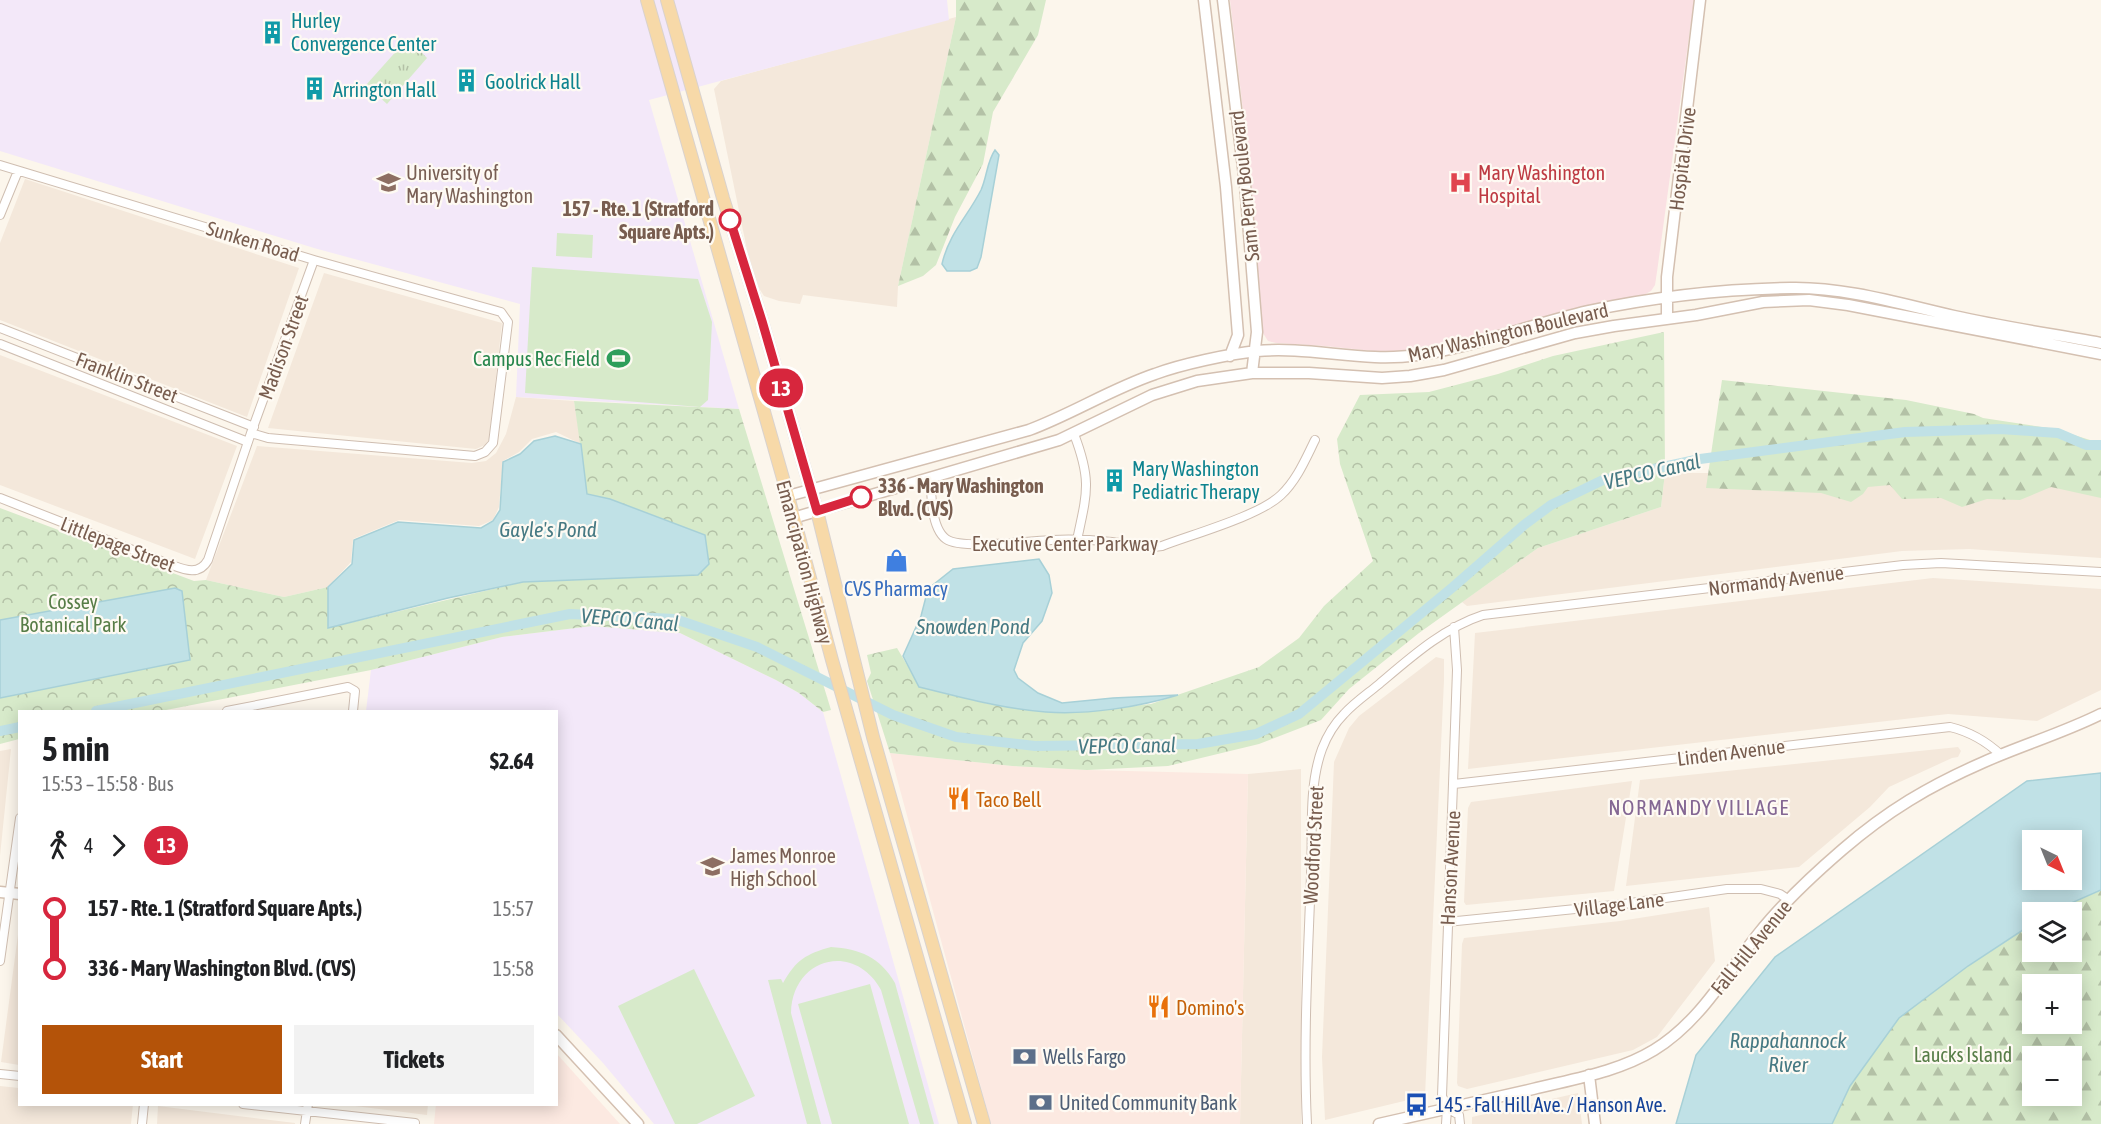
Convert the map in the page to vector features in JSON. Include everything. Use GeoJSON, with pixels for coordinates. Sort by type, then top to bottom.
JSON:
{"type":"FeatureCollection","features":[{"type":"Feature","properties":{"kind":"main road","name":"Emancipation Highway"},"geometry":{"type":"LineString","coordinates":[[647,0],[965,1124]]}},
{"type":"Feature","properties":{"kind":"main road","name":"Emancipation Highway"},"geometry":{"type":"LineString","coordinates":[[667,0],[817,511],[873,737],[984,1124]]}},
{"type":"Feature","properties":{"kind":"street","name":"Sam Perry Boulevard"},"geometry":{"type":"LineString","coordinates":[[1204,0],[1226,187],[1238,335],[1230,356]]}},
{"type":"Feature","properties":{"kind":"street","name":"Sam Perry Boulevard"},"geometry":{"type":"LineString","coordinates":[[1222,0],[1245,184],[1257,332],[1252,373]]}},
{"type":"Feature","properties":{"kind":"street","name":"Hospital Drive"},"geometry":{"type":"LineString","coordinates":[[1668,318],[1666,297],[1700,0]]}},
{"type":"Feature","properties":{"kind":"street","name":"Sunken Road"},"geometry":{"type":"LineString","coordinates":[[0,165],[314,260],[501,312],[508,326],[493,443],[486,452],[475,456]]}},
{"type":"Feature","properties":{"kind":"street"},"geometry":{"type":"LineString","coordinates":[[0,215],[18,171]]}},
{"type":"Feature","properties":{"kind":"street","name":"Madison Street"},"geometry":{"type":"LineString","coordinates":[[253,430],[314,260]]}},
{"type":"Feature","properties":{"kind":"street","name":"Mary Washington Boulevard"},"geometry":{"type":"LineString","coordinates":[[788,496],[1029,430],[1058,419],[1156,373],[1230,356],[1255,351],[1320,352],[1385,358],[1416,356],[1590,311],[1666,297],[1793,288],[1833,290],[1985,322],[2101,343]]}},
{"type":"Feature","properties":{"kind":"street","name":"Mary Washington Boulevard"},"geometry":{"type":"LineString","coordinates":[[794,518],[1022,453],[1074,434],[1152,395],[1197,381],[1252,373],[1373,378],[1410,376],[1472,363],[1575,333],[1763,302],[1809,300],[1848,305],[2101,354]]}},
{"type":"Feature","properties":{"kind":"street","name":"Franklin Street"},"geometry":{"type":"LineString","coordinates":[[0,328],[268,438],[475,456]]}},
{"type":"Feature","properties":{"kind":"street","name":"Franklin Street"},"geometry":{"type":"LineString","coordinates":[[0,344],[248,442]]}},
{"type":"Feature","properties":{"kind":"street","name":"Littlepage Street"},"geometry":{"type":"LineString","coordinates":[[0,498],[166,563],[195,571],[201,569],[208,560],[253,430]]}},
{"type":"Feature","properties":{"kind":"street"},"geometry":{"type":"LineString","coordinates":[[1074,434],[1084,460],[1087,490],[1077,540]]}},
{"type":"Feature","properties":{"kind":"street","name":"Executive Center Parkway"},"geometry":{"type":"LineString","coordinates":[[931,478],[932,507],[940,533],[950,541],[1000,544],[1077,540],[1115,542],[1137,548],[1156,547],[1254,512],[1282,494],[1293,481],[1315,440]]}},
{"type":"Feature","properties":{"kind":"street","name":"Normandy Avenue"},"geometry":{"type":"LineString","coordinates":[[1454,627],[1483,615],[1903,565],[1941,563],[2101,572]]}},
{"type":"Feature","properties":{"kind":"street","name":"Hanson Avenue"},"geometry":{"type":"LineString","coordinates":[[1446,1124],[1447,1108],[1442,1096],[1457,670],[1454,627]]}},
{"type":"Feature","properties":{"kind":"street","name":"Woodford Street"},"geometry":{"type":"LineString","coordinates":[[1307,1124],[1305,1066],[1313,804],[1322,748],[1329,734],[1345,713],[1394,672],[1454,627]]}},
{"type":"Feature","properties":{"kind":"street"},"geometry":{"type":"LineString","coordinates":[[232,710],[348,687],[355,691],[353,710]]}},
{"type":"Feature","properties":{"kind":"street","name":"Fall Hill Avenue"},"geometry":{"type":"LineString","coordinates":[[1378,1124],[1589,1075],[1628,1063],[1653,1051],[1687,1025],[1715,993],[1758,934],[1789,900],[1841,851],[1899,805],[1934,785],[2101,714]]}},
{"type":"Feature","properties":{"kind":"street","name":"Linden Avenue"},"geometry":{"type":"LineString","coordinates":[[1454,784],[1950,727],[1976,735],[2001,755]]}},
{"type":"Feature","properties":{"kind":"street"},"geometry":{"type":"LineString","coordinates":[[0,961],[18,832]]}},
{"type":"Feature","properties":{"kind":"street","name":"Village Lane"},"geometry":{"type":"LineString","coordinates":[[1447,922],[1647,901],[1727,889],[1761,889],[1779,894],[1789,900]]}},
{"type":"Feature","properties":{"kind":"street"},"geometry":{"type":"LineString","coordinates":[[558,1037],[638,1124]]}},
{"type":"Feature","properties":{"kind":"street"},"geometry":{"type":"LineString","coordinates":[[0,1074],[18,1076]]}},
{"type":"Feature","properties":{"kind":"street"},"geometry":{"type":"LineString","coordinates":[[1589,1075],[1595,1124]]}},
{"type":"Feature","properties":{"kind":"street"},"geometry":{"type":"LineString","coordinates":[[142,1124],[144,1106]]}},
{"type":"Feature","properties":{"kind":"street"},"geometry":{"type":"LineString","coordinates":[[275,1106],[307,1108],[415,1123]]}},
{"type":"Feature","properties":{"kind":"street"},"geometry":{"type":"LineString","coordinates":[[305,1124],[307,1108]]}},
{"type":"Feature","properties":{"kind":"street"},"geometry":{"type":"LineString","coordinates":[[1447,1108],[1459,1115],[1460,1124]]}},
{"type":"Feature","properties":{"kind":"shaded area","name":"University of Mary Washington"},"geometry":{"type":"Polygon","coordinates":[[[0,0],[947,0],[949,20],[649,100],[739,409],[516,397],[520,304],[314,248],[0,151],[0,0]]]}},
{"type":"Feature","properties":{"kind":"shaded area","name":"Mary Washington Hospital"},"geometry":{"type":"Polygon","coordinates":[[[1230,0],[1694,0],[1657,272],[1655,285],[1651,291],[1640,297],[1568,311],[1428,349],[1391,353],[1268,341],[1263,333],[1261,320],[1250,170],[1230,0]]]}},
{"type":"Feature","properties":{"kind":"shaded area"},"geometry":{"type":"Polygon","coordinates":[[[956,17],[898,286],[897,307],[803,295],[800,304],[764,296],[753,279],[714,89],[721,81],[956,17]]]}},
{"type":"Feature","properties":{"kind":"shaded area"},"geometry":{"type":"Polygon","coordinates":[[[25,179],[299,268],[247,417],[0,320],[0,243],[25,179]]]}},
{"type":"Feature","properties":{"kind":"shaded area"},"geometry":{"type":"Polygon","coordinates":[[[324,273],[502,323],[489,439],[485,445],[476,449],[268,428],[324,273]]]}},
{"type":"Feature","properties":{"kind":"shaded area"},"geometry":{"type":"Polygon","coordinates":[[[0,355],[237,446],[195,559],[0,485],[0,355]]]}},
{"type":"Feature","properties":{"kind":"shaded area"},"geometry":{"type":"Polygon","coordinates":[[[516,397],[574,401],[581,444],[556,432],[532,439],[519,452],[503,461],[499,507],[493,520],[479,526],[399,520],[353,539],[351,562],[328,587],[284,597],[206,580],[257,446],[472,463],[486,461],[496,453],[506,434],[516,397]]]}},
{"type":"Feature","properties":{"kind":"shaded area"},"geometry":{"type":"Polygon","coordinates":[[[1665,473],[1903,473],[2101,477],[2101,558],[1969,549],[1902,551],[1467,606],[1462,602],[1538,548],[1661,507],[1665,473]]]}},
{"type":"Feature","properties":{"kind":"shaded area"},"geometry":{"type":"Polygon","coordinates":[[[1933,578],[2101,589],[2101,690],[2037,721],[1948,714],[1468,769],[1475,633],[1933,578]]]}},
{"type":"Feature","properties":{"kind":"shaded area","name":"James Monroe High School"},"geometry":{"type":"Polygon","coordinates":[[[592,626],[680,633],[776,680],[799,693],[823,712],[939,1124],[654,1124],[603,1063],[558,1015],[558,710],[366,710],[371,670],[502,637],[592,626]]]}},
{"type":"Feature","properties":{"kind":"shaded area"},"geometry":{"type":"Polygon","coordinates":[[[1436,657],[1444,659],[1444,680],[1425,1096],[1325,1120],[1322,1057],[1334,762],[1349,728],[1359,716],[1436,657]]]}},
{"type":"Feature","properties":{"kind":"shaded area"},"geometry":{"type":"Polygon","coordinates":[[[1958,747],[1961,751],[1958,757],[1889,787],[1870,807],[1799,867],[1626,886],[1640,780],[1958,747]]]}},
{"type":"Feature","properties":{"kind":"shaded area"},"geometry":{"type":"Polygon","coordinates":[[[11,749],[0,856],[0,751],[11,749]]]}},
{"type":"Feature","properties":{"kind":"shaded area"},"geometry":{"type":"Polygon","coordinates":[[[890,753],[1012,766],[1248,774],[1240,1124],[991,1124],[890,753]]]}},
{"type":"Feature","properties":{"kind":"shaded area"},"geometry":{"type":"Polygon","coordinates":[[[1301,769],[1301,1124],[1240,1124],[1248,774],[1301,769]]]}},
{"type":"Feature","properties":{"kind":"shaded area"},"geometry":{"type":"Polygon","coordinates":[[[1632,781],[1614,891],[1466,905],[1464,902],[1468,808],[1471,802],[1632,781]]]}},
{"type":"Feature","properties":{"kind":"shaded area"},"geometry":{"type":"Polygon","coordinates":[[[1709,907],[1715,961],[1657,1037],[1633,1050],[1467,1089],[1458,1086],[1464,938],[1620,921],[1709,907]]]}},
{"type":"Feature","properties":{"kind":"shaded area"},"geometry":{"type":"Polygon","coordinates":[[[18,934],[18,1065],[1,1062],[18,934]]]}},
{"type":"Feature","properties":{"kind":"shaded area"},"geometry":{"type":"Polygon","coordinates":[[[558,1055],[620,1124],[434,1124],[436,1106],[558,1106],[558,1055]]]}},
{"type":"Feature","properties":{"kind":"shaded area"},"geometry":{"type":"Polygon","coordinates":[[[0,1086],[18,1088],[18,1106],[133,1106],[131,1124],[0,1124],[0,1086]]]}},
{"type":"Feature","properties":{"kind":"shaded area"},"geometry":{"type":"Polygon","coordinates":[[[1578,1093],[1582,1124],[1472,1124],[1472,1117],[1578,1093]]]}},
{"type":"Feature","properties":{"kind":"shaded area"},"geometry":{"type":"Polygon","coordinates":[[[158,1106],[295,1123],[295,1124],[157,1124],[158,1106]]]}},
{"type":"Feature","properties":{"kind":"shaded area"},"geometry":{"type":"Polygon","coordinates":[[[355,1106],[428,1106],[427,1115],[355,1106]]]}},
{"type":"Feature","properties":{"kind":"green space"},"geometry":{"type":"Polygon","coordinates":[[[956,0],[1046,0],[1038,35],[993,112],[983,164],[955,217],[936,265],[923,276],[898,286],[956,17],[956,0]]]}},
{"type":"Feature","properties":{"kind":"green space"},"geometry":{"type":"Polygon","coordinates":[[[408,38],[427,58],[387,104],[366,85],[408,38]]]}},
{"type":"Feature","properties":{"kind":"green space"},"geometry":{"type":"Polygon","coordinates":[[[557,233],[593,235],[592,258],[556,256],[557,233]]]}},
{"type":"Feature","properties":{"kind":"green space","name":"Campus Rec Field"},"geometry":{"type":"Polygon","coordinates":[[[532,267],[698,279],[712,322],[708,400],[700,407],[525,393],[532,267]]]}},
{"type":"Feature","properties":{"kind":"green space"},"geometry":{"type":"Polygon","coordinates":[[[1664,332],[1665,473],[1661,507],[1538,548],[1419,633],[1349,689],[1321,720],[1259,744],[1168,766],[1087,770],[1012,766],[890,753],[867,681],[871,673],[867,655],[897,648],[920,687],[989,704],[1046,712],[1076,712],[1151,704],[1259,667],[1299,638],[1324,606],[1373,561],[1340,464],[1337,439],[1360,395],[1429,392],[1498,374],[1553,356],[1664,332]]]}},
{"type":"Feature","properties":{"kind":"green space"},"geometry":{"type":"Polygon","coordinates":[[[1722,380],[1906,400],[1974,414],[1983,418],[2055,429],[2090,440],[2101,441],[2101,498],[2051,487],[2020,500],[1987,499],[1962,507],[1941,498],[1902,499],[1890,485],[1868,487],[1863,494],[1851,502],[1821,493],[1706,488],[1722,380]]]}},
{"type":"Feature","properties":{"kind":"green space","name":"Cossey Botanical Park"},"geometry":{"type":"Polygon","coordinates":[[[574,401],[739,409],[831,710],[823,712],[799,693],[776,680],[680,633],[592,626],[502,637],[371,670],[166,710],[18,710],[18,739],[0,744],[0,508],[194,581],[206,580],[284,597],[328,587],[328,628],[523,582],[698,575],[705,535],[610,499],[587,494],[574,401]]]}},
{"type":"Feature","properties":{"kind":"green space","name":"Laucks Island"},"geometry":{"type":"Polygon","coordinates":[[[2101,890],[2101,1124],[1832,1124],[1850,1086],[1898,1018],[1968,966],[2022,931],[2022,962],[2082,962],[2082,902],[2074,902],[2101,890]]]}},
{"type":"Feature","properties":{"kind":"green space"},"geometry":{"type":"Polygon","coordinates":[[[831,947],[860,952],[868,956],[883,967],[895,983],[934,1124],[920,1124],[881,990],[869,975],[856,965],[841,961],[826,962],[813,969],[802,979],[794,994],[791,1013],[821,1124],[807,1124],[768,980],[781,979],[783,983],[802,959],[831,947]]]}},
{"type":"Feature","properties":{"kind":"green space"},"geometry":{"type":"Polygon","coordinates":[[[694,969],[755,1096],[697,1124],[675,1124],[618,1006],[694,969]]]}},
{"type":"Feature","properties":{"kind":"green space"},"geometry":{"type":"Polygon","coordinates":[[[870,984],[909,1124],[832,1124],[798,1004],[870,984]]]}},
{"type":"Feature","properties":{"kind":"water"},"geometry":{"type":"Polygon","coordinates":[[[995,150],[999,155],[981,257],[977,268],[970,271],[947,271],[942,264],[945,253],[981,190],[995,150]]]}},
{"type":"Feature","properties":{"kind":"water","name":"Gayle's Pond"},"geometry":{"type":"Polygon","coordinates":[[[555,436],[581,444],[587,494],[610,499],[705,535],[709,564],[698,575],[523,582],[328,628],[328,587],[352,564],[354,540],[398,522],[481,528],[493,521],[500,510],[503,462],[520,454],[534,441],[555,436]]]}},
{"type":"Feature","properties":{"kind":"water","name":"Snowden Pond"},"geometry":{"type":"Polygon","coordinates":[[[1039,559],[1049,575],[1052,593],[1042,621],[1023,643],[1014,670],[1018,678],[1038,693],[1062,703],[1178,695],[1113,709],[1062,713],[998,705],[919,687],[903,656],[921,616],[928,589],[953,569],[1039,559]]]}},
{"type":"Feature","properties":{"kind":"water"},"geometry":{"type":"Polygon","coordinates":[[[175,588],[182,591],[190,660],[0,698],[0,620],[175,588]]]}},
{"type":"Feature","properties":{"kind":"water","name":"Rappahannock River"},"geometry":{"type":"Polygon","coordinates":[[[2101,773],[2101,890],[2074,902],[2022,902],[2022,931],[1968,966],[1899,1018],[1850,1086],[1832,1124],[1676,1124],[1696,1055],[1775,957],[2027,781],[2101,773]]]}},
{"type":"Feature","properties":{"kind":"waterway","name":"VEPCO Canal"},"geometry":{"type":"LineString","coordinates":[[101,710],[570,614],[675,619],[757,647],[893,715],[956,737],[1035,746],[1198,744],[1256,734],[1299,714],[1453,587],[1524,525],[1551,505],[1603,480],[1700,459],[1905,432],[2000,429],[2058,433],[2086,445],[2101,445]]}},
{"type":"Feature","properties":{"kind":"waterway","name":"VEPCO Canal"},"geometry":{"type":"LineString","coordinates":[[0,731],[18,727]]}},
{"type":"Feature","properties":{"kind":"bus line","name":"13"},"geometry":{"type":"LineString","coordinates":[[730,220],[817,511],[861,497]]}},
{"type":"Feature","properties":{"kind":"place","name":"Hurley Convergence Center"},"geometry":{"type":"Point","coordinates":[273,32]}},
{"type":"Feature","properties":{"kind":"place","name":"Goolrick Hall"},"geometry":{"type":"Point","coordinates":[467,81]}},
{"type":"Feature","properties":{"kind":"place","name":"Arrington Hall"},"geometry":{"type":"Point","coordinates":[315,89]}},
{"type":"Feature","properties":{"kind":"place","name":"University of Mary Washington"},"geometry":{"type":"Point","coordinates":[388,183]}},
{"type":"Feature","properties":{"kind":"place","name":"Mary Washington Hospital"},"geometry":{"type":"Point","coordinates":[1460,183]}},
{"type":"Feature","properties":{"kind":"place","name":"157 - Rte. 1 (Stratford Square Apts.)"},"geometry":{"type":"Point","coordinates":[730,220]}},
{"type":"Feature","properties":{"kind":"place","name":"Campus Rec Field"},"geometry":{"type":"Point","coordinates":[618,358]}},
{"type":"Feature","properties":{"kind":"place","name":"Mary Washington Pediatric Therapy"},"geometry":{"type":"Point","coordinates":[1114,480]}},
{"type":"Feature","properties":{"kind":"place","name":"336 - Mary Washington Blvd. (CVS)"},"geometry":{"type":"Point","coordinates":[861,497]}},
{"type":"Feature","properties":{"kind":"place","name":"CVS Pharmacy"},"geometry":{"type":"Point","coordinates":[896,561]}},
{"type":"Feature","properties":{"kind":"place","name":"Taco Bell"},"geometry":{"type":"Point","coordinates":[958,799]}},
{"type":"Feature","properties":{"kind":"place","name":"James Monroe High School"},"geometry":{"type":"Point","coordinates":[712,866]}},
{"type":"Feature","properties":{"kind":"place","name":"Domino's"},"geometry":{"type":"Point","coordinates":[1158,1007]}},
{"type":"Feature","properties":{"kind":"place","name":"Wells Fargo"},"geometry":{"type":"Point","coordinates":[1025,1056]}},
{"type":"Feature","properties":{"kind":"place","name":"United Community Bank"},"geometry":{"type":"Point","coordinates":[1041,1102]}},
{"type":"Feature","properties":{"kind":"place","name":"145 - Fall Hill Ave. / Hanson Ave."},"geometry":{"type":"Point","coordinates":[1417,1104]}},
{"type":"Feature","properties":{"kind":"district","name":"NORMANDY VILLAGE"},"geometry":{"type":"Point","coordinates":[1699,807]}}]}
